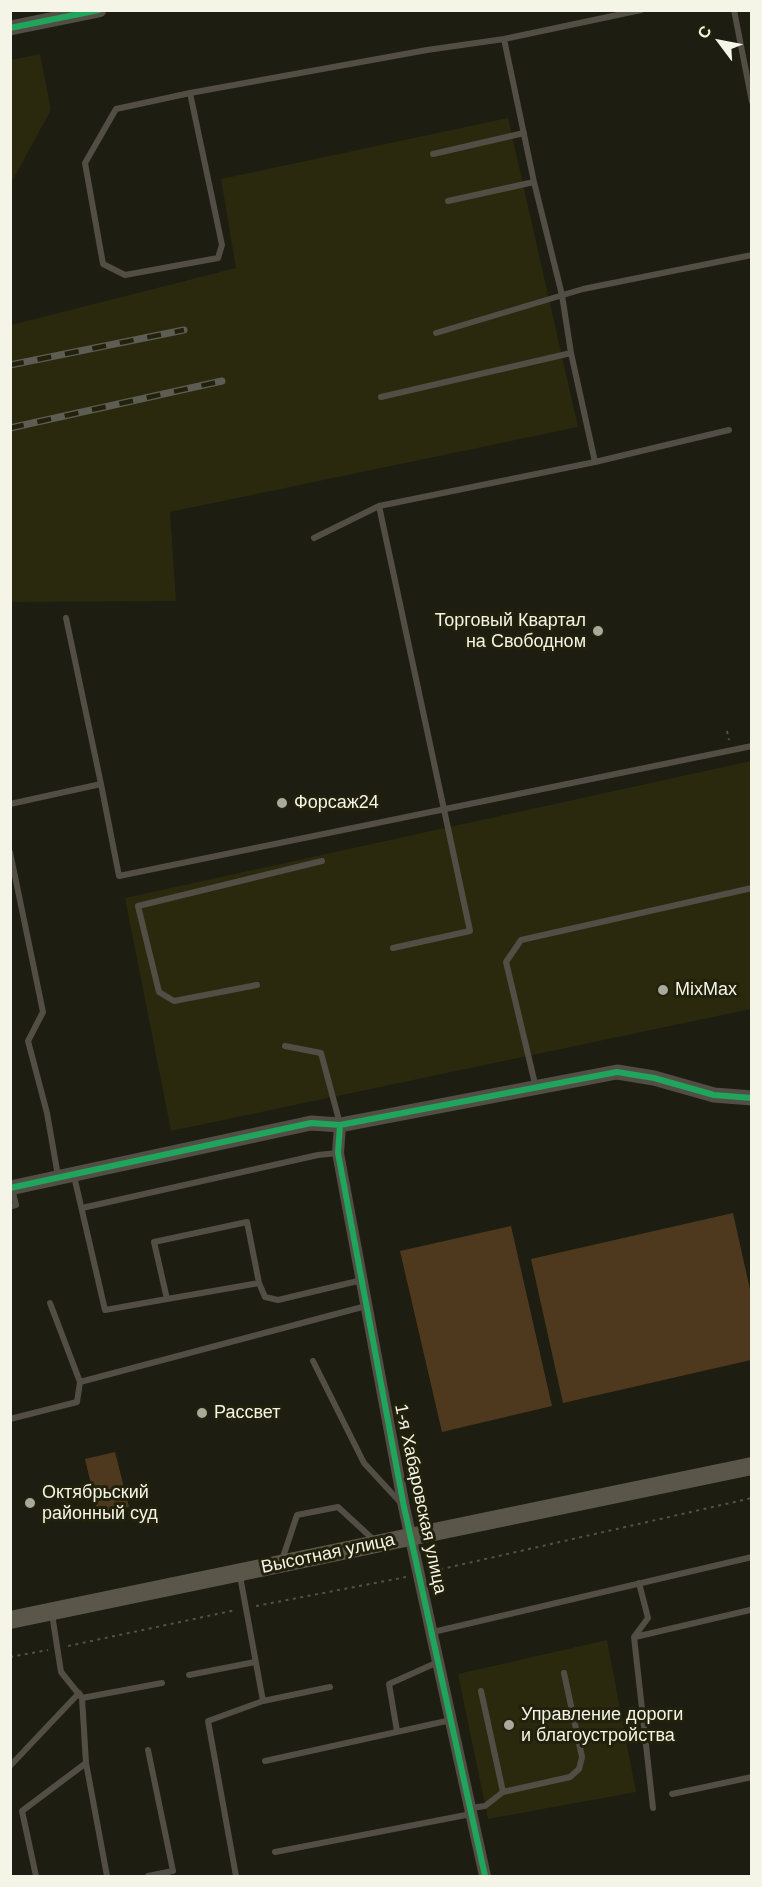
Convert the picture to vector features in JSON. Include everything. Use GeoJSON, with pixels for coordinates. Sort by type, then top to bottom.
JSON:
{"type":"FeatureCollection","features":[{"type":"Feature","properties":{"kind":"main road","name":"Высотная улица"},"geometry":{"type":"LineString","coordinates":[[10,1620],[752,1466]]}},
{"type":"Feature","properties":{"kind":"street"},"geometry":{"type":"LineString","coordinates":[[10,28],[99,10]]}},
{"type":"Feature","properties":{"kind":"street"},"geometry":{"type":"LineString","coordinates":[[11,1188],[311,1123],[340,1125],[617,1072],[654,1078],[714,1095],[752,1098]]}},
{"type":"Feature","properties":{"kind":"street","name":"1-я Хабаровская улица"},"geometry":{"type":"LineString","coordinates":[[340,1125],[338,1153],[366,1306],[411,1505],[412,1537],[485,1876]]}},
{"type":"Feature","properties":{"kind":"lane"},"geometry":{"type":"LineString","coordinates":[[190,93],[222,245],[218,258],[125,275],[103,264],[85,163],[116,110],[190,93],[427,50],[504,39],[641,10]]}},
{"type":"Feature","properties":{"kind":"lane"},"geometry":{"type":"LineString","coordinates":[[734,10],[752,102]]}},
{"type":"Feature","properties":{"kind":"lane"},"geometry":{"type":"LineString","coordinates":[[504,39],[534,182],[562,295],[571,353],[595,462]]}},
{"type":"Feature","properties":{"kind":"lane"},"geometry":{"type":"LineString","coordinates":[[433,154],[524,133]]}},
{"type":"Feature","properties":{"kind":"lane"},"geometry":{"type":"LineString","coordinates":[[448,201],[534,182]]}},
{"type":"Feature","properties":{"kind":"lane"},"geometry":{"type":"LineString","coordinates":[[436,333],[562,295],[752,255]]}},
{"type":"Feature","properties":{"kind":"lane"},"geometry":{"type":"LineString","coordinates":[[381,397],[571,353]]}},
{"type":"Feature","properties":{"kind":"lane"},"geometry":{"type":"LineString","coordinates":[[314,538],[379,506],[595,462],[729,429]]}},
{"type":"Feature","properties":{"kind":"lane"},"geometry":{"type":"LineString","coordinates":[[379,506],[470,931],[393,948]]}},
{"type":"Feature","properties":{"kind":"lane"},"geometry":{"type":"LineString","coordinates":[[66,618],[119,876],[752,746]]}},
{"type":"Feature","properties":{"kind":"lane"},"geometry":{"type":"LineString","coordinates":[[10,804],[101,784]]}},
{"type":"Feature","properties":{"kind":"lane"},"geometry":{"type":"LineString","coordinates":[[10,852],[43,1012],[28,1041],[66,1175],[82,1208],[105,1310],[259,1283]]}},
{"type":"Feature","properties":{"kind":"lane"},"geometry":{"type":"LineString","coordinates":[[257,985],[174,1000],[159,992],[138,906],[322,861]]}},
{"type":"Feature","properties":{"kind":"lane"},"geometry":{"type":"LineString","coordinates":[[536,1089],[506,962],[520,940],[752,888]]}},
{"type":"Feature","properties":{"kind":"lane"},"geometry":{"type":"LineString","coordinates":[[285,1046],[321,1053],[340,1125]]}},
{"type":"Feature","properties":{"kind":"lane"},"geometry":{"type":"LineString","coordinates":[[82,1208],[318,1155],[338,1153]]}},
{"type":"Feature","properties":{"kind":"lane"},"geometry":{"type":"LineString","coordinates":[[10,1207],[16,1206],[11,1188]]}},
{"type":"Feature","properties":{"kind":"lane"},"geometry":{"type":"LineString","coordinates":[[166,1299],[154,1242],[247,1222],[259,1283],[265,1297],[278,1300],[362,1279]]}},
{"type":"Feature","properties":{"kind":"lane"},"geometry":{"type":"LineString","coordinates":[[10,1419],[77,1402],[81,1382],[50,1303]]}},
{"type":"Feature","properties":{"kind":"lane"},"geometry":{"type":"LineString","coordinates":[[81,1382],[366,1306]]}},
{"type":"Feature","properties":{"kind":"lane"},"geometry":{"type":"LineString","coordinates":[[313,1361],[364,1463],[411,1505]]}},
{"type":"Feature","properties":{"kind":"lane"},"geometry":{"type":"LineString","coordinates":[[280,1564],[297,1515],[338,1506],[378,1543]]}},
{"type":"Feature","properties":{"kind":"lane"},"geometry":{"type":"LineString","coordinates":[[432,1632],[752,1557]]}},
{"type":"Feature","properties":{"kind":"lane"},"geometry":{"type":"LineString","coordinates":[[239,1572],[263,1701]]}},
{"type":"Feature","properties":{"kind":"lane"},"geometry":{"type":"LineString","coordinates":[[639,1583],[648,1618],[634,1637],[653,1808]]}},
{"type":"Feature","properties":{"kind":"lane"},"geometry":{"type":"LineString","coordinates":[[634,1637],[750,1610]]}},
{"type":"Feature","properties":{"kind":"lane"},"geometry":{"type":"LineString","coordinates":[[52,1611],[61,1672],[80,1696],[86,1762],[107,1876]]}},
{"type":"Feature","properties":{"kind":"lane"},"geometry":{"type":"LineString","coordinates":[[397,1731],[389,1684],[439,1661]]}},
{"type":"Feature","properties":{"kind":"lane"},"geometry":{"type":"LineString","coordinates":[[189,1675],[255,1662]]}},
{"type":"Feature","properties":{"kind":"lane"},"geometry":{"type":"LineString","coordinates":[[275,1852],[471,1811],[485,1806],[503,1792],[570,1777],[579,1768],[582,1757],[564,1673]]}},
{"type":"Feature","properties":{"kind":"lane"},"geometry":{"type":"LineString","coordinates":[[10,1766],[80,1696],[162,1683]]}},
{"type":"Feature","properties":{"kind":"lane"},"geometry":{"type":"LineString","coordinates":[[236,1876],[207,1721],[263,1701],[330,1687]]}},
{"type":"Feature","properties":{"kind":"lane"},"geometry":{"type":"LineString","coordinates":[[481,1692],[503,1792]]}},
{"type":"Feature","properties":{"kind":"lane"},"geometry":{"type":"LineString","coordinates":[[264,1761],[452,1720]]}},
{"type":"Feature","properties":{"kind":"lane"},"geometry":{"type":"LineString","coordinates":[[148,1750],[173,1871],[148,1876]]}},
{"type":"Feature","properties":{"kind":"lane"},"geometry":{"type":"LineString","coordinates":[[36,1876],[22,1811],[86,1762]]}},
{"type":"Feature","properties":{"kind":"lane"},"geometry":{"type":"LineString","coordinates":[[672,1794],[752,1777]]}},
{"type":"Feature","properties":{"kind":"path"},"geometry":{"type":"LineString","coordinates":[[433,1571],[752,1498]]}},
{"type":"Feature","properties":{"kind":"path"},"geometry":{"type":"LineString","coordinates":[[411,1505],[423,1503],[426,1514]]}},
{"type":"Feature","properties":{"kind":"path"},"geometry":{"type":"LineString","coordinates":[[434,1552],[438,1570]]}},
{"type":"Feature","properties":{"kind":"path"},"geometry":{"type":"LineString","coordinates":[[10,1657],[406,1577]]}},
{"type":"Feature","properties":{"kind":"shaded area"},"geometry":{"type":"Polygon","coordinates":[[[40,54],[51,110],[11,183],[11,60],[40,54]]]}},
{"type":"Feature","properties":{"kind":"shaded area"},"geometry":{"type":"Polygon","coordinates":[[[508,118],[578,427],[170,512],[176,601],[11,602],[11,325],[236,268],[221,179],[508,118]]]}},
{"type":"Feature","properties":{"kind":"shaded area"},"geometry":{"type":"Polygon","coordinates":[[[751,761],[751,1009],[171,1131],[125,898],[751,761]]]}},
{"type":"Feature","properties":{"kind":"shaded area"},"geometry":{"type":"Polygon","coordinates":[[[733,1213],[751,1294],[751,1360],[563,1403],[531,1259],[733,1213]]]}},
{"type":"Feature","properties":{"kind":"shaded area"},"geometry":{"type":"Polygon","coordinates":[[[511,1226],[552,1406],[442,1432],[400,1251],[511,1226]]]}},
{"type":"Feature","properties":{"kind":"shaded area"},"geometry":{"type":"Polygon","coordinates":[[[115,1452],[129,1507],[98,1514],[85,1459],[115,1452]]]}},
{"type":"Feature","properties":{"kind":"shaded area"},"geometry":{"type":"Polygon","coordinates":[[[607,1640],[636,1792],[488,1819],[458,1674],[607,1640]]]}},
{"type":"Feature","properties":{"kind":"railway"},"geometry":{"type":"LineString","coordinates":[[10,365],[184,330]]}},
{"type":"Feature","properties":{"kind":"railway"},"geometry":{"type":"LineString","coordinates":[[10,428],[222,381]]}},
{"type":"Feature","properties":{"kind":"cycle path"},"geometry":{"type":"LineString","coordinates":[[10,28],[99,10]]}},
{"type":"Feature","properties":{"kind":"cycle path"},"geometry":{"type":"LineString","coordinates":[[10,1188],[311,1123],[340,1125],[617,1072],[654,1078],[714,1095],[752,1098]]}},
{"type":"Feature","properties":{"kind":"cycle path"},"geometry":{"type":"LineString","coordinates":[[340,1125],[338,1153],[404,1507],[485,1876]]}},
{"type":"Feature","properties":{"kind":"place","name":"Торговый Квартал на Свободном"},"geometry":{"type":"Point","coordinates":[598,631]}},
{"type":"Feature","properties":{"kind":"place","name":"Форсаж24"},"geometry":{"type":"Point","coordinates":[282,803]}},
{"type":"Feature","properties":{"kind":"place","name":"MixMax"},"geometry":{"type":"Point","coordinates":[663,990]}},
{"type":"Feature","properties":{"kind":"place","name":"Рассвет"},"geometry":{"type":"Point","coordinates":[202,1413]}},
{"type":"Feature","properties":{"kind":"place","name":"Октябрьский районный суд"},"geometry":{"type":"Point","coordinates":[30,1503]}},
{"type":"Feature","properties":{"kind":"place","name":"Управление дороги и благоустройства"},"geometry":{"type":"Point","coordinates":[509,1725]}}]}
